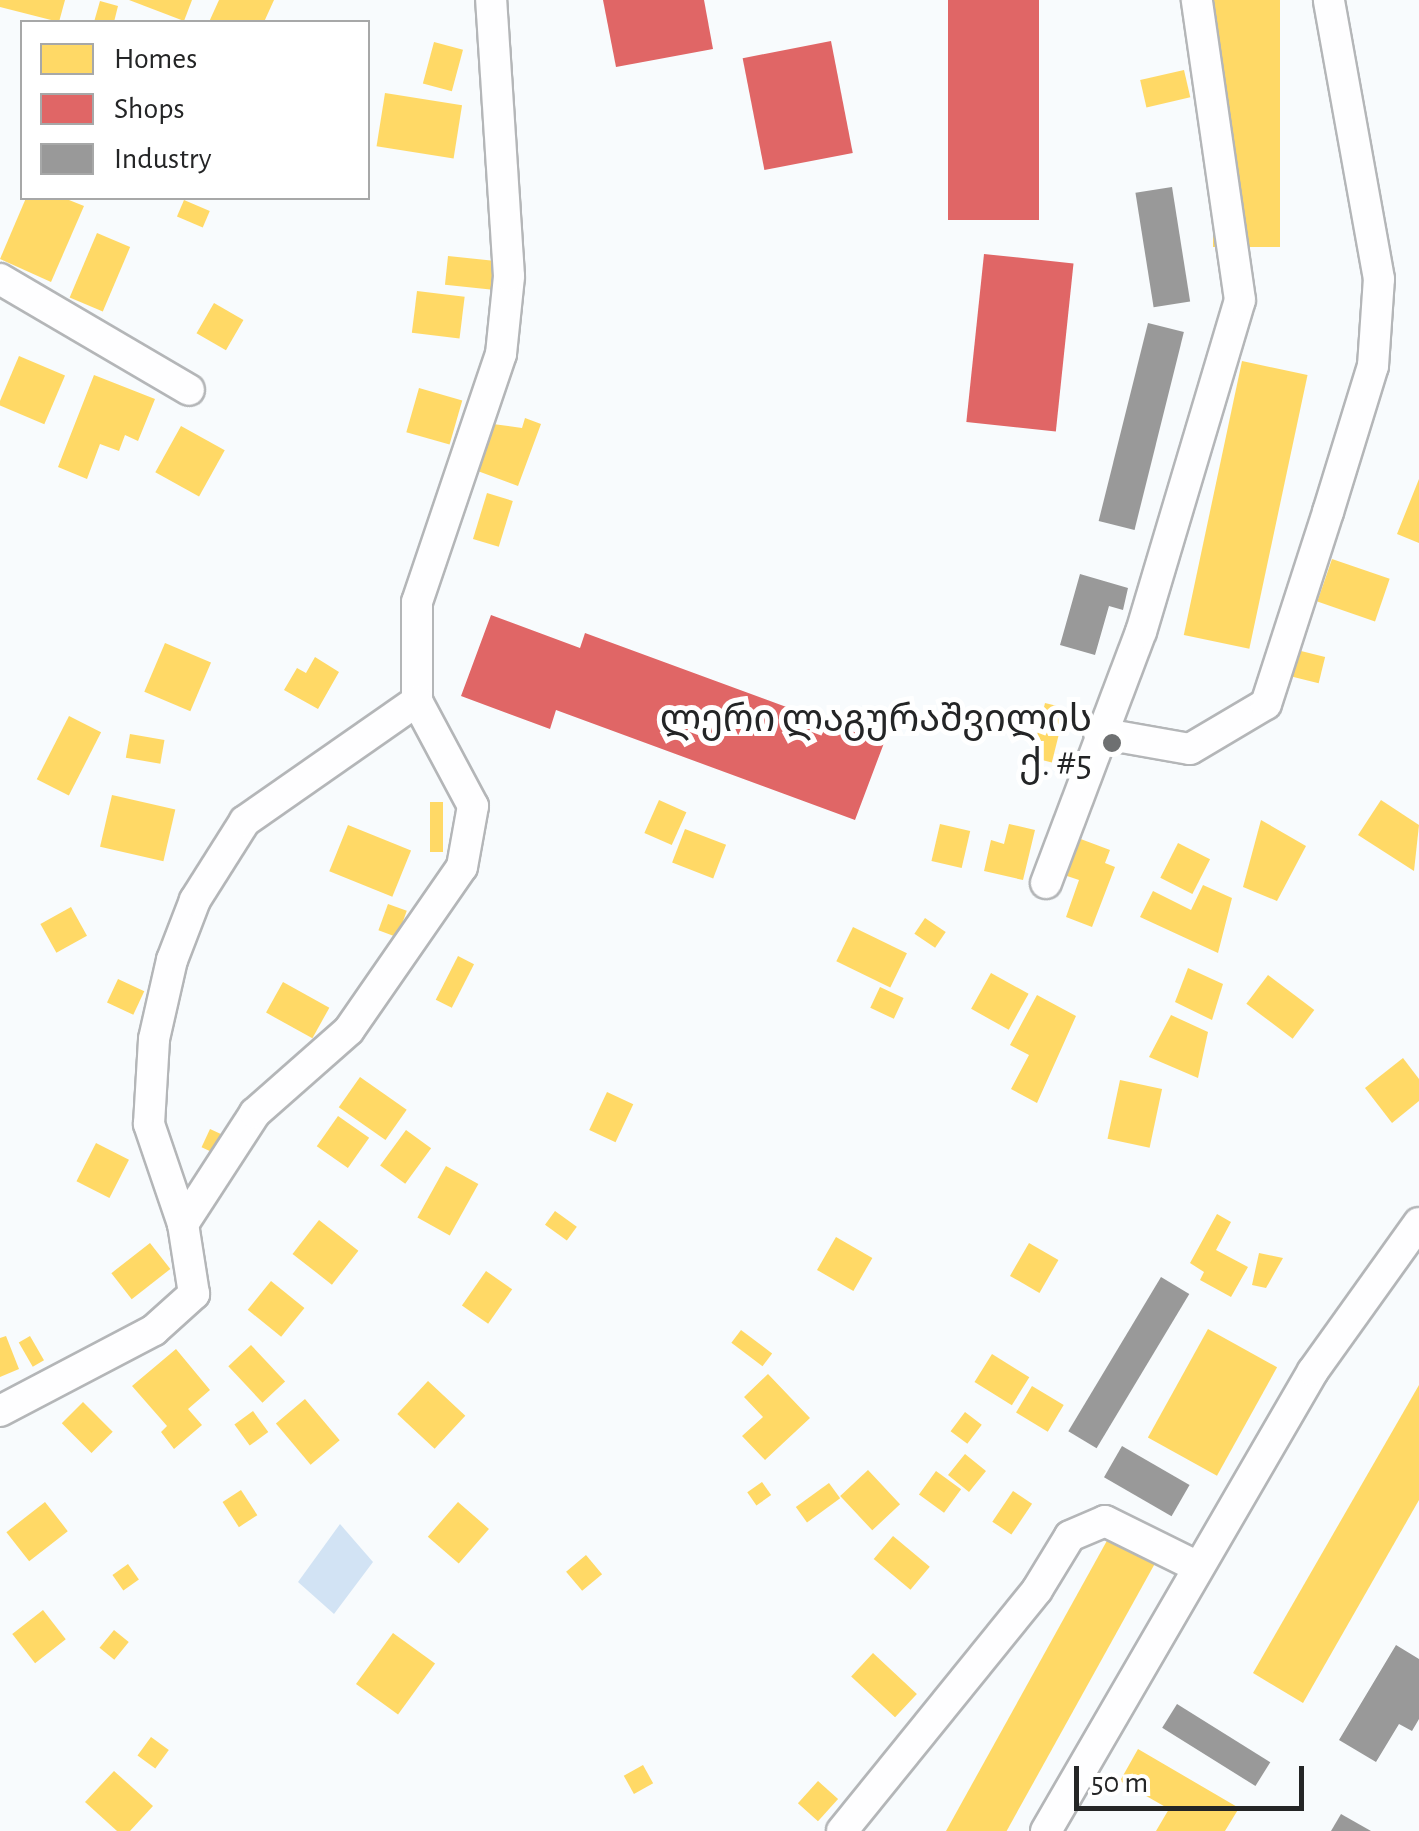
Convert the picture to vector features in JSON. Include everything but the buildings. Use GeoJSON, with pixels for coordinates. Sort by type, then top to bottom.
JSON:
{"type":"FeatureCollection","features":[{"type":"Feature","properties":{"kind":"street"},"geometry":{"type":"LineString","coordinates":[[183,1224],[255,1113],[350,1030],[462,867],[473,806],[416,701],[417,602],[502,354],[509,276],[491,0]]}},
{"type":"Feature","properties":{"kind":"street"},"geometry":{"type":"LineString","coordinates":[[1046,884],[1098,732],[1141,632],[1240,300],[1197,0]]}},
{"type":"Feature","properties":{"kind":"street"},"geometry":{"type":"LineString","coordinates":[[1098,732],[1190,748],[1266,704],[1334,494],[1373,366],[1379,279],[1329,0]]}},
{"type":"Feature","properties":{"kind":"street"},"geometry":{"type":"LineString","coordinates":[[0,279],[189,390]]}},
{"type":"Feature","properties":{"kind":"street"},"geometry":{"type":"LineString","coordinates":[[0,1411],[154,1330],[194,1294],[183,1224],[150,1124],[154,1039],[195,900],[246,821],[416,701]]}},
{"type":"Feature","properties":{"kind":"street"},"geometry":{"type":"LineString","coordinates":[[1046,1831],[1196,1566],[1313,1371],[1419,1223]]}},
{"type":"Feature","properties":{"kind":"street"},"geometry":{"type":"LineString","coordinates":[[842,1831],[1037,1590],[1070,1536],[1104,1521],[1196,1566]]}},
{"type":"Feature","properties":{"kind":"shaded area"},"geometry":{"type":"Polygon","coordinates":[[[340,1524],[373,1562],[334,1614],[298,1582],[340,1524]]]}},
{"type":"Feature","properties":{"kind":"place","name":"ლერი ლაგურაშვილის ქ. #5"},"geometry":{"type":"Point","coordinates":[1112,743]}}]}
